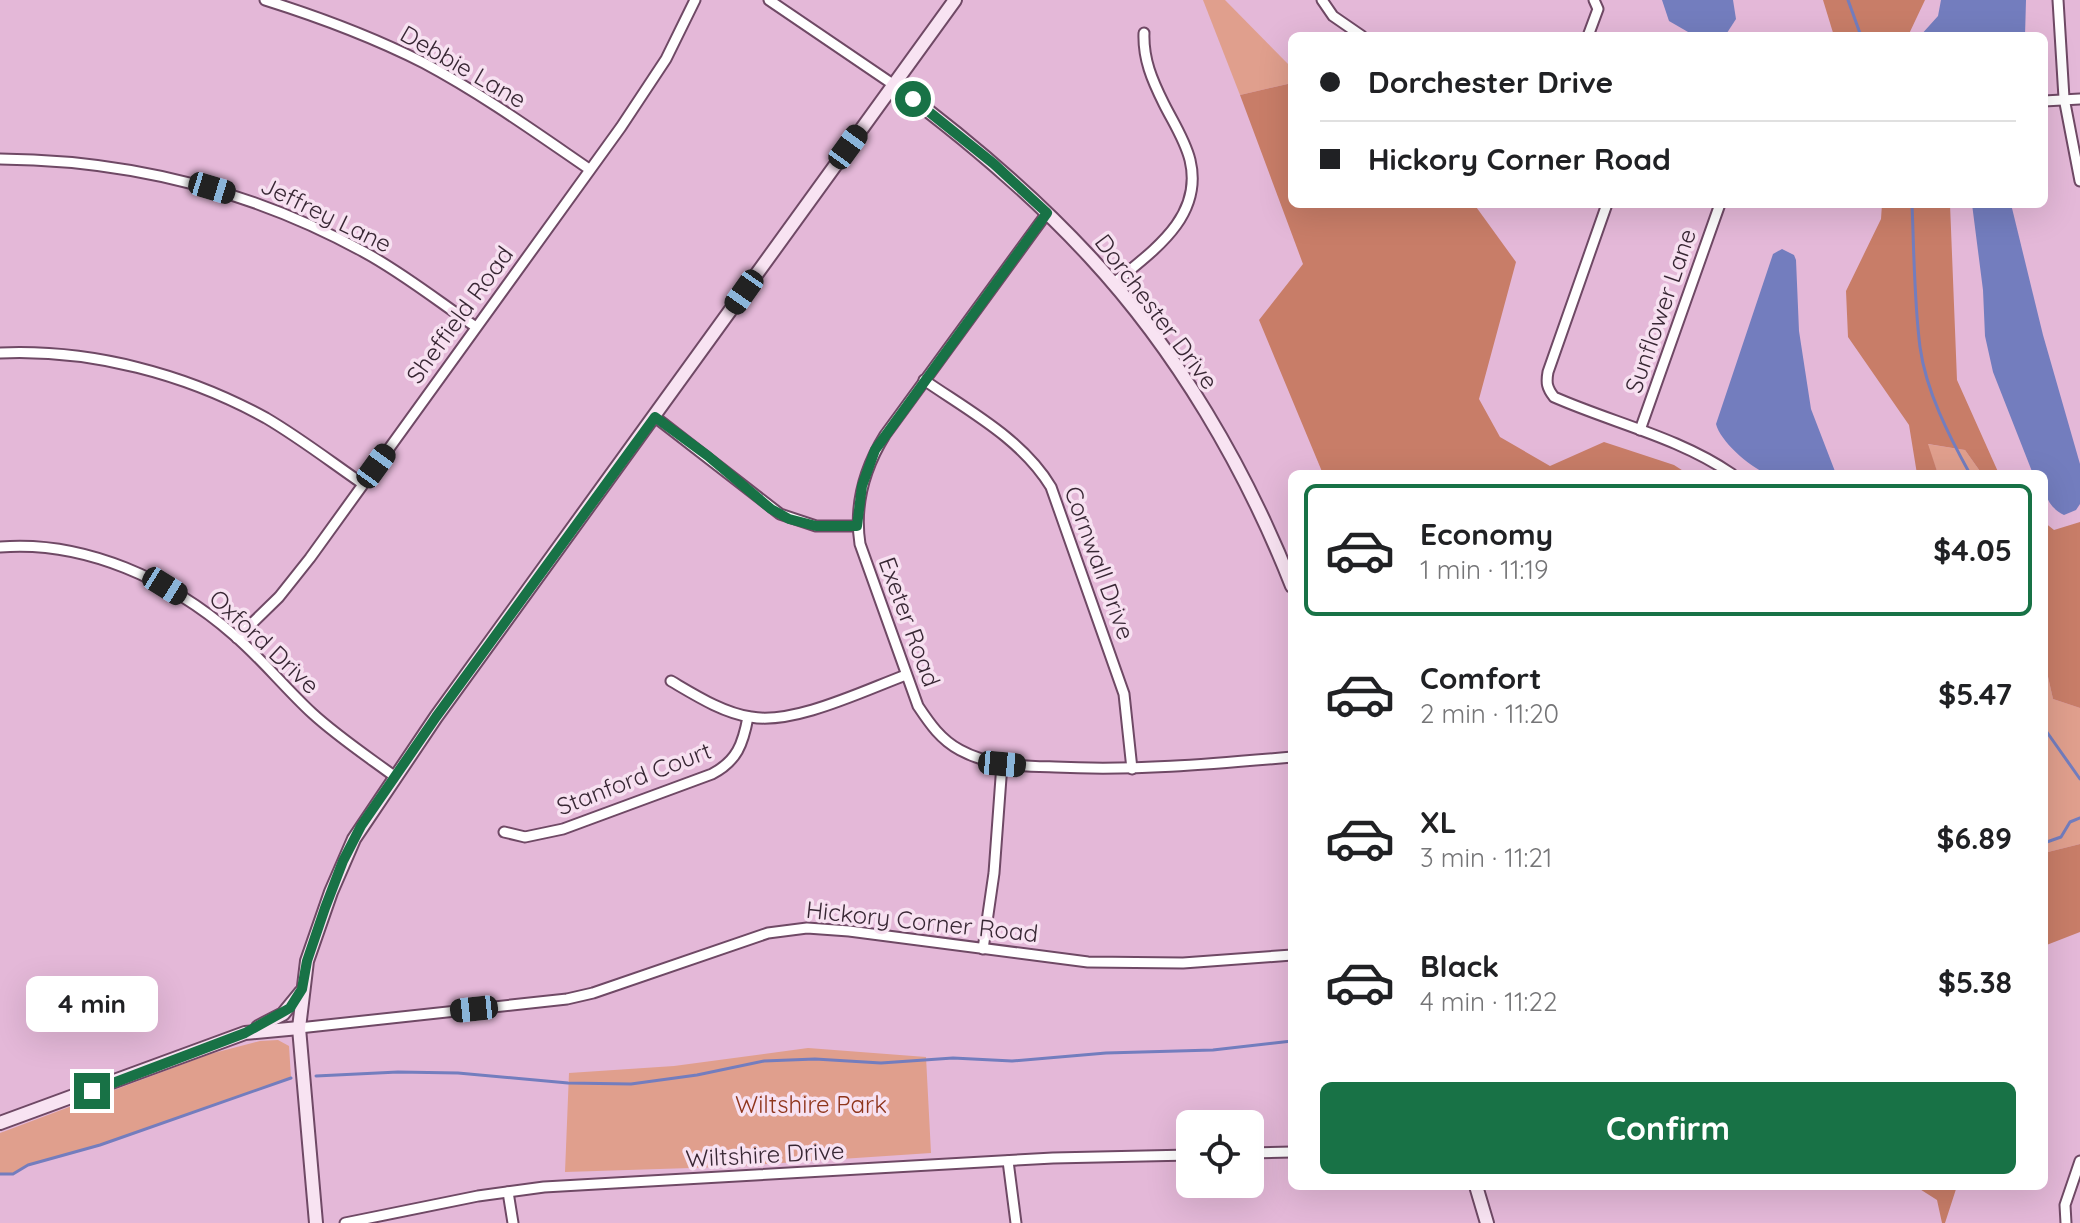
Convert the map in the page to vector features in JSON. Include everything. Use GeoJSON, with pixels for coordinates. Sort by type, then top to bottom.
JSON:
{"type":"FeatureCollection","features":[{"type":"Feature","properties":{"kind":"street","name":"Debbie Lane"},"geometry":{"type":"LineString","coordinates":[[265,0],[298,5],[423,63],[476,93],[589,169]]}},
{"type":"Feature","properties":{"kind":"street","name":"Sheffield Road"},"geometry":{"type":"LineString","coordinates":[[237,638],[294,579],[647,90],[695,0]]}},
{"type":"Feature","properties":{"kind":"street","name":"Dorchester Drive"},"geometry":{"type":"LineString","coordinates":[[769,0],[894,85],[994,164],[1047,213],[1113,284],[1150,331],[1205,412],[1261,515],[1288,577]]}},
{"type":"Feature","properties":{"kind":"street"},"geometry":{"type":"LineString","coordinates":[[316,1223],[299,1028],[302,989],[307,961],[343,861],[361,826],[394,776],[955,0]]}},
{"type":"Feature","properties":{"kind":"street"},"geometry":{"type":"LineString","coordinates":[[1322,0],[1333,16],[1356,32]]}},
{"type":"Feature","properties":{"kind":"street"},"geometry":{"type":"LineString","coordinates":[[1589,32],[1598,9],[1594,0]]}},
{"type":"Feature","properties":{"kind":"street"},"geometry":{"type":"LineString","coordinates":[[2058,0],[2064,98],[2080,181]]}},
{"type":"Feature","properties":{"kind":"street"},"geometry":{"type":"LineString","coordinates":[[1113,284],[1167,238],[1183,216],[1191,190],[1190,162],[1150,76],[1144,55],[1144,33]]}},
{"type":"Feature","properties":{"kind":"street"},"geometry":{"type":"LineString","coordinates":[[2048,100],[2080,99]]}},
{"type":"Feature","properties":{"kind":"street","name":"Jeffrey Lane"},"geometry":{"type":"LineString","coordinates":[[0,159],[67,161],[106,166],[166,176],[247,199],[365,252],[476,327]]}},
{"type":"Feature","properties":{"kind":"street"},"geometry":{"type":"LineString","coordinates":[[1606,208],[1546,383],[1554,397],[1677,443],[1726,470]]}},
{"type":"Feature","properties":{"kind":"street","name":"Sunflower Lane"},"geometry":{"type":"LineString","coordinates":[[1640,430],[1719,208]]}},
{"type":"Feature","properties":{"kind":"street","name":"Exeter Road"},"geometry":{"type":"LineString","coordinates":[[1047,213],[924,380],[870,461],[862,486],[857,526],[865,559],[918,706],[946,741],[976,757],[1002,764],[1132,769],[1288,757]]}},
{"type":"Feature","properties":{"kind":"street"},"geometry":{"type":"LineString","coordinates":[[0,353],[74,356],[115,362],[179,379],[268,420],[363,484]]}},
{"type":"Feature","properties":{"kind":"street","name":"Cornwall Drive"},"geometry":{"type":"LineString","coordinates":[[924,380],[1019,447],[1051,487],[1124,694],[1132,769]]}},
{"type":"Feature","properties":{"kind":"street"},"geometry":{"type":"LineString","coordinates":[[655,417],[771,509],[789,519],[816,526],[857,526]]}},
{"type":"Feature","properties":{"kind":"street","name":"Oxford Drive"},"geometry":{"type":"LineString","coordinates":[[0,547],[15,546],[94,557],[130,570],[178,594],[237,638],[311,712],[394,776]]}},
{"type":"Feature","properties":{"kind":"street"},"geometry":{"type":"LineString","coordinates":[[671,681],[693,694],[748,717],[768,719],[795,715],[906,675]]}},
{"type":"Feature","properties":{"kind":"street","name":"Stanford Court"},"geometry":{"type":"LineString","coordinates":[[504,832],[525,837],[563,829],[712,774],[728,765],[741,749],[748,717]]}},
{"type":"Feature","properties":{"kind":"street"},"geometry":{"type":"LineString","coordinates":[[983,949],[994,873],[1002,764]]}},
{"type":"Feature","properties":{"kind":"street","name":"Hickory Corner Road"},"geometry":{"type":"LineString","coordinates":[[0,1123],[245,1033],[567,999],[593,993],[759,936],[790,930],[849,931],[1040,957],[1135,964],[1288,956]]}},
{"type":"Feature","properties":{"kind":"street"},"geometry":{"type":"LineString","coordinates":[[245,1033],[283,1014],[302,989]]}},
{"type":"Feature","properties":{"kind":"street"},"geometry":{"type":"LineString","coordinates":[[1264,1153],[1288,1152]]}},
{"type":"Feature","properties":{"kind":"street","name":"Wiltshire Drive"},"geometry":{"type":"LineString","coordinates":[[345,1223],[508,1192],[607,1183],[1139,1154],[1176,1155]]}},
{"type":"Feature","properties":{"kind":"street"},"geometry":{"type":"LineString","coordinates":[[1008,1161],[1016,1223]]}},
{"type":"Feature","properties":{"kind":"street"},"geometry":{"type":"LineString","coordinates":[[2066,1223],[2065,1205],[2080,1161]]}},
{"type":"Feature","properties":{"kind":"street"},"geometry":{"type":"LineString","coordinates":[[1477,1190],[1487,1223]]}},
{"type":"Feature","properties":{"kind":"street"},"geometry":{"type":"LineString","coordinates":[[508,1192],[513,1223]]}},
{"type":"Feature","properties":{"kind":"green space"},"geometry":{"type":"Polygon","coordinates":[[[1203,0],[1225,0],[1288,64],[1288,84],[1240,95],[1203,0]]]}},
{"type":"Feature","properties":{"kind":"green space"},"geometry":{"type":"Polygon","coordinates":[[[1927,444],[1965,450],[1979,470],[1937,470],[1927,444]]]}},
{"type":"Feature","properties":{"kind":"green space"},"geometry":{"type":"Polygon","coordinates":[[[2048,677],[2053,699],[2080,708],[2080,844],[2048,852],[2048,677]]]}},
{"type":"Feature","properties":{"kind":"green space"},"geometry":{"type":"Polygon","coordinates":[[[278,1040],[289,1046],[289,1079],[100,1145],[28,1165],[13,1174],[0,1174],[0,1133],[210,1054],[260,1041],[278,1040]]]}},
{"type":"Feature","properties":{"kind":"green space","name":"Wiltshire Park"},"geometry":{"type":"Polygon","coordinates":[[[808,1048],[926,1057],[931,1153],[722,1167],[565,1172],[569,1073],[674,1066],[808,1048]]]}},
{"type":"Feature","properties":{"kind":"shaded area"},"geometry":{"type":"Polygon","coordinates":[[[1823,0],[1925,0],[1910,32],[1833,32],[1823,0]]]}},
{"type":"Feature","properties":{"kind":"shaded area"},"geometry":{"type":"Polygon","coordinates":[[[1288,84],[1288,208],[1477,208],[1516,262],[1479,399],[1500,437],[1550,466],[1604,442],[1682,470],[1321,470],[1259,320],[1303,264],[1240,95],[1288,84]]]}},
{"type":"Feature","properties":{"kind":"shaded area"},"geometry":{"type":"Polygon","coordinates":[[[1882,208],[1950,208],[1957,380],[1997,470],[1979,470],[1965,450],[1928,444],[1937,470],[1916,470],[1909,425],[1848,337],[1846,291],[1881,219],[1882,208]]]}},
{"type":"Feature","properties":{"kind":"shaded area"},"geometry":{"type":"Polygon","coordinates":[[[2080,522],[2080,708],[2053,699],[2048,677],[2048,525],[2054,530],[2080,522]]]}},
{"type":"Feature","properties":{"kind":"shaded area"},"geometry":{"type":"Polygon","coordinates":[[[2080,844],[2080,932],[2048,944],[2048,852],[2080,844]]]}},
{"type":"Feature","properties":{"kind":"shaded area"},"geometry":{"type":"Polygon","coordinates":[[[1921,1190],[1956,1190],[1945,1223],[1942,1223],[1937,1200],[1921,1190]]]}},
{"type":"Feature","properties":{"kind":"water"},"geometry":{"type":"Polygon","coordinates":[[[1662,0],[1733,0],[1736,19],[1728,32],[1688,32],[1669,21],[1662,0]]]}},
{"type":"Feature","properties":{"kind":"water"},"geometry":{"type":"Polygon","coordinates":[[[1941,0],[2026,0],[2025,32],[1924,32],[1938,16],[1941,0]]]}},
{"type":"Feature","properties":{"kind":"water"},"geometry":{"type":"Polygon","coordinates":[[[1973,208],[2012,208],[2043,335],[2080,464],[2080,504],[2076,510],[2064,515],[2048,500],[2048,470],[2031,470],[1993,372],[1985,336],[1983,290],[1973,208]]]}},
{"type":"Feature","properties":{"kind":"water"},"geometry":{"type":"Polygon","coordinates":[[[1782,249],[1794,255],[1796,260],[1799,331],[1811,409],[1834,470],[1760,470],[1736,452],[1723,438],[1716,424],[1773,254],[1782,249]]]}},
{"type":"Feature","properties":{"kind":"waterway"},"geometry":{"type":"LineString","coordinates":[[1848,0],[1860,32]]}},
{"type":"Feature","properties":{"kind":"waterway"},"geometry":{"type":"LineString","coordinates":[[1912,208],[1916,311],[1923,364],[1939,413],[1968,470]]}},
{"type":"Feature","properties":{"kind":"waterway"},"geometry":{"type":"LineString","coordinates":[[2048,734],[2080,779]]}},
{"type":"Feature","properties":{"kind":"waterway"},"geometry":{"type":"LineString","coordinates":[[2048,842],[2061,837],[2070,822],[2080,818]]}},
{"type":"Feature","properties":{"kind":"waterway"},"geometry":{"type":"LineString","coordinates":[[316,1076],[458,1073],[568,1083],[631,1084],[764,1061],[815,1059],[881,1063],[953,1058],[1012,1061],[1106,1053],[1213,1050],[1288,1041]]}},
{"type":"Feature","properties":{"kind":"waterway"},"geometry":{"type":"LineString","coordinates":[[0,1174],[13,1174],[28,1165],[100,1145],[291,1078]]}},
{"type":"Feature","properties":{"kind":"route"},"geometry":{"type":"LineString","coordinates":[[92,1091],[245,1033],[290,1008],[302,989],[307,961],[325,908],[343,861],[361,826],[436,717],[655,417],[771,509],[789,519],[816,526],[857,526],[862,486],[875,450],[1047,213],[994,164],[913,99]]}}]}
